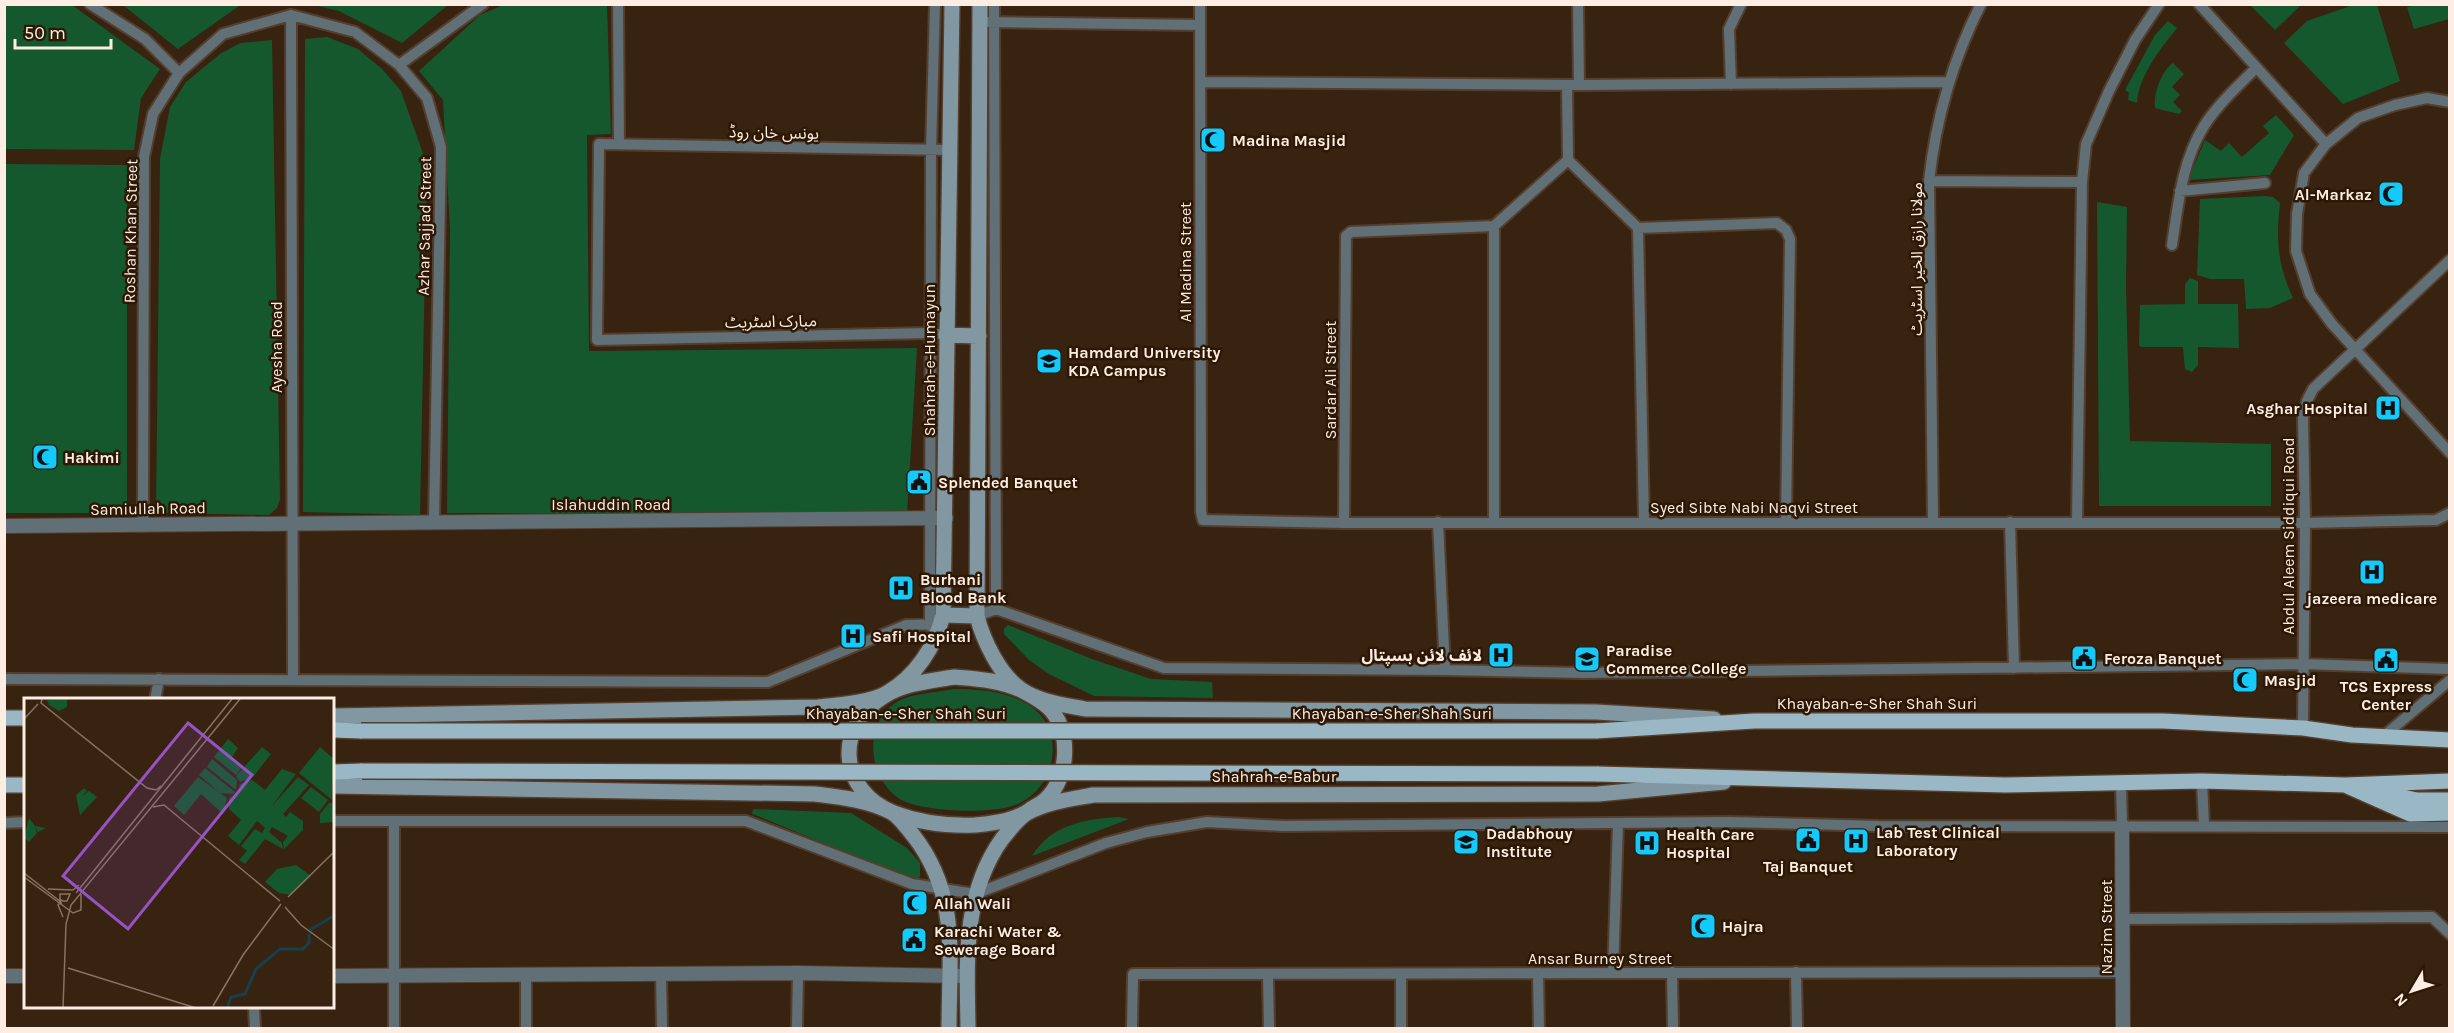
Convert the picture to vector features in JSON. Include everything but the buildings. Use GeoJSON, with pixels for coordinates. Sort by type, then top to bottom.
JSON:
{"type":"FeatureCollection","features":[{"type":"Feature","properties":{"kind":"main road","name":"Shahrah-e-Humayun"},"geometry":{"type":"LineString","coordinates":[[885,694],[922,662],[933,644],[938,622],[952,4]]}},
{"type":"Feature","properties":{"kind":"main road"},"geometry":{"type":"LineString","coordinates":[[334,786],[815,794],[838,797],[922,822],[957,826],[994,823],[1026,813],[1047,798],[1059,781],[1065,756],[1062,730],[1049,708],[1022,690],[993,657],[983,638],[977,616],[979,336],[987,22],[980,4]]}},
{"type":"Feature","properties":{"kind":"main road"},"geometry":{"type":"LineString","coordinates":[[946,335],[979,336]]}},
{"type":"Feature","properties":{"kind":"main road"},"geometry":{"type":"LineString","coordinates":[[938,622],[977,616]]}},
{"type":"Feature","properties":{"kind":"main road"},"geometry":{"type":"LineString","coordinates":[[334,716],[818,707],[858,702],[918,682],[954,677],[992,680],[1055,703],[1085,709],[1596,711],[1754,721]]}},
{"type":"Feature","properties":{"kind":"main road"},"geometry":{"type":"LineString","coordinates":[[885,694],[866,709],[853,726],[848,749],[854,776],[869,797],[892,812],[925,850],[944,891],[949,917],[949,1029]]}},
{"type":"Feature","properties":{"kind":"main road"},"geometry":{"type":"LineString","coordinates":[[4,718],[24,718]]}},
{"type":"Feature","properties":{"kind":"main road","name":"Khayaban-e-Sher Shah Suri"},"geometry":{"type":"LineString","coordinates":[[334,730],[361,732],[1596,731],[1754,721],[2163,722],[2303,728],[2352,735],[2450,740]]}},
{"type":"Feature","properties":{"kind":"main road"},"geometry":{"type":"LineString","coordinates":[[2412,739],[2450,731]]}},
{"type":"Feature","properties":{"kind":"main road"},"geometry":{"type":"LineString","coordinates":[[334,772],[1597,774],[2005,785],[2202,781],[2344,785],[2450,781]]}},
{"type":"Feature","properties":{"kind":"main road","name":"Shahrah-e-Babur"},"geometry":{"type":"LineString","coordinates":[[968,1029],[970,917],[975,894],[994,852],[1008,831],[1026,813],[1063,800],[1093,795],[1598,794],[1756,779]]}},
{"type":"Feature","properties":{"kind":"main road"},"geometry":{"type":"LineString","coordinates":[[4,785],[24,784]]}},
{"type":"Feature","properties":{"kind":"main road"},"geometry":{"type":"LineString","coordinates":[[2344,785],[2417,800],[2450,800]]}},
{"type":"Feature","properties":{"kind":"main road"},"geometry":{"type":"LineString","coordinates":[[2344,785],[2410,814],[2450,813]]}},
{"type":"Feature","properties":{"kind":"street"},"geometry":{"type":"LineString","coordinates":[[90,4],[145,39],[179,73]]}},
{"type":"Feature","properties":{"kind":"street"},"geometry":{"type":"LineString","coordinates":[[399,65],[483,4]]}},
{"type":"Feature","properties":{"kind":"street"},"geometry":{"type":"LineString","coordinates":[[618,4],[619,144]]}},
{"type":"Feature","properties":{"kind":"street"},"geometry":{"type":"LineString","coordinates":[[935,4],[930,333],[939,519]]}},
{"type":"Feature","properties":{"kind":"street"},"geometry":{"type":"LineString","coordinates":[[994,4],[987,22],[996,609]]}},
{"type":"Feature","properties":{"kind":"street","name":"Al Madina Street"},"geometry":{"type":"LineString","coordinates":[[1200,4],[1200,357],[1201,512],[1203,520]]}},
{"type":"Feature","properties":{"kind":"street"},"geometry":{"type":"LineString","coordinates":[[1578,4],[1579,85]]}},
{"type":"Feature","properties":{"kind":"street"},"geometry":{"type":"LineString","coordinates":[[1731,84],[1729,29],[1741,4]]}},
{"type":"Feature","properties":{"kind":"street","name":"مولانا رازق الخیر اسٹریٹ"},"geometry":{"type":"LineString","coordinates":[[1933,522],[1929,181],[1934,141],[1947,82],[1981,4]]}},
{"type":"Feature","properties":{"kind":"street"},"geometry":{"type":"LineString","coordinates":[[2077,522],[2082,182],[2086,144],[2135,40],[2159,4]]}},
{"type":"Feature","properties":{"kind":"street"},"geometry":{"type":"LineString","coordinates":[[2199,4],[2326,144]]}},
{"type":"Feature","properties":{"kind":"street","name":"Roshan Khan Street"},"geometry":{"type":"LineString","coordinates":[[143,526],[144,156],[153,114],[179,73],[223,34],[291,15]]}},
{"type":"Feature","properties":{"kind":"street","name":"Azhar Sajjad Street"},"geometry":{"type":"LineString","coordinates":[[291,15],[355,32],[399,65],[427,98],[441,147],[434,522]]}},
{"type":"Feature","properties":{"kind":"street","name":"Ayesha Road"},"geometry":{"type":"LineString","coordinates":[[291,15],[293,679]]}},
{"type":"Feature","properties":{"kind":"street"},"geometry":{"type":"LineString","coordinates":[[987,22],[1200,25]]}},
{"type":"Feature","properties":{"kind":"street"},"geometry":{"type":"LineString","coordinates":[[2172,245],[2180,191],[2191,152],[2218,107],[2256,68]]}},
{"type":"Feature","properties":{"kind":"street"},"geometry":{"type":"LineString","coordinates":[[1201,82],[1579,85],[1947,82]]}},
{"type":"Feature","properties":{"kind":"street"},"geometry":{"type":"LineString","coordinates":[[1567,85],[1568,160],[1638,228],[1644,522]]}},
{"type":"Feature","properties":{"kind":"street"},"geometry":{"type":"LineString","coordinates":[[2450,102],[2427,98],[2395,105],[2358,118],[2326,144],[2304,173],[2297,214],[2296,252],[2310,294],[2332,324],[2450,453]]}},
{"type":"Feature","properties":{"kind":"street","name":"یونس خان روڈ"},"geometry":{"type":"LineString","coordinates":[[597,340],[599,144],[949,150]]}},
{"type":"Feature","properties":{"kind":"street"},"geometry":{"type":"LineString","coordinates":[[1494,522],[1494,226],[1568,160]]}},
{"type":"Feature","properties":{"kind":"street"},"geometry":{"type":"LineString","coordinates":[[1929,181],[2082,182]]}},
{"type":"Feature","properties":{"kind":"street"},"geometry":{"type":"LineString","coordinates":[[2180,191],[2265,183]]}},
{"type":"Feature","properties":{"kind":"street"},"geometry":{"type":"LineString","coordinates":[[1638,228],[1777,223],[1786,230],[1790,239],[1786,522]]}},
{"type":"Feature","properties":{"kind":"street","name":"Sardar Ali Street"},"geometry":{"type":"LineString","coordinates":[[1344,523],[1346,236],[1351,232],[1494,226]]}},
{"type":"Feature","properties":{"kind":"street","name":"Abdul Aleem Siddiqui Road"},"geometry":{"type":"LineString","coordinates":[[2303,728],[2306,523],[2303,418],[2307,401],[2313,389],[2450,260]]}},
{"type":"Feature","properties":{"kind":"street","name":"مبارک اسٹریٹ"},"geometry":{"type":"LineString","coordinates":[[597,340],[930,333],[946,335]]}},
{"type":"Feature","properties":{"kind":"street","name":"Syed Sibte Nabi Naqvi Street"},"geometry":{"type":"LineString","coordinates":[[1203,520],[1344,523],[2306,523],[2436,520],[2450,513]]}},
{"type":"Feature","properties":{"kind":"street","name":"Islahuddin Road"},"geometry":{"type":"LineString","coordinates":[[292,522],[939,519]]}},
{"type":"Feature","properties":{"kind":"street","name":"Samiullah Road"},"geometry":{"type":"LineString","coordinates":[[4,526],[143,526],[292,522]]}},
{"type":"Feature","properties":{"kind":"street"},"geometry":{"type":"LineString","coordinates":[[1438,522],[1445,670]]}},
{"type":"Feature","properties":{"kind":"street"},"geometry":{"type":"LineString","coordinates":[[2010,522],[2014,668]]}},
{"type":"Feature","properties":{"kind":"street"},"geometry":{"type":"LineString","coordinates":[[977,616],[996,609],[1164,668],[1596,673],[2303,664],[2450,669]]}},
{"type":"Feature","properties":{"kind":"street"},"geometry":{"type":"LineString","coordinates":[[4,679],[768,682],[906,625],[938,622]]}},
{"type":"Feature","properties":{"kind":"street"},"geometry":{"type":"LineString","coordinates":[[155,698],[159,679]]}},
{"type":"Feature","properties":{"kind":"street"},"geometry":{"type":"LineString","coordinates":[[2385,735],[2450,680]]}},
{"type":"Feature","properties":{"kind":"street"},"geometry":{"type":"LineString","coordinates":[[2202,781],[2204,825]]}},
{"type":"Feature","properties":{"kind":"street"},"geometry":{"type":"LineString","coordinates":[[2121,783],[2122,825]]}},
{"type":"Feature","properties":{"kind":"street"},"geometry":{"type":"LineString","coordinates":[[334,821],[746,821],[912,884],[944,891],[975,894],[1106,843],[1147,832],[1208,822],[1283,826],[1729,822],[1879,826],[2450,827]]}},
{"type":"Feature","properties":{"kind":"street"},"geometry":{"type":"LineString","coordinates":[[394,821],[394,1029]]}},
{"type":"Feature","properties":{"kind":"street"},"geometry":{"type":"LineString","coordinates":[[4,823],[24,822]]}},
{"type":"Feature","properties":{"kind":"street"},"geometry":{"type":"LineString","coordinates":[[1613,973],[1618,824]]}},
{"type":"Feature","properties":{"kind":"street","name":"Nazim Street"},"geometry":{"type":"LineString","coordinates":[[2122,825],[2123,1029]]}},
{"type":"Feature","properties":{"kind":"street"},"geometry":{"type":"LineString","coordinates":[[2122,919],[2432,917],[2450,934]]}},
{"type":"Feature","properties":{"kind":"street"},"geometry":{"type":"LineString","coordinates":[[1672,972],[1673,1029]]}},
{"type":"Feature","properties":{"kind":"street"},"geometry":{"type":"LineString","coordinates":[[1796,972],[1797,1029]]}},
{"type":"Feature","properties":{"kind":"street","name":"Ansar Burney Street"},"geometry":{"type":"LineString","coordinates":[[1132,1029],[1133,974],[2122,972]]}},
{"type":"Feature","properties":{"kind":"street"},"geometry":{"type":"LineString","coordinates":[[334,976],[798,973],[968,976]]}},
{"type":"Feature","properties":{"kind":"street"},"geometry":{"type":"LineString","coordinates":[[797,1029],[798,973]]}},
{"type":"Feature","properties":{"kind":"street"},"geometry":{"type":"LineString","coordinates":[[1538,973],[1539,1029]]}},
{"type":"Feature","properties":{"kind":"street"},"geometry":{"type":"LineString","coordinates":[[526,974],[526,1029]]}},
{"type":"Feature","properties":{"kind":"street"},"geometry":{"type":"LineString","coordinates":[[661,974],[662,1029]]}},
{"type":"Feature","properties":{"kind":"street"},"geometry":{"type":"LineString","coordinates":[[1268,974],[1269,1029]]}},
{"type":"Feature","properties":{"kind":"street"},"geometry":{"type":"LineString","coordinates":[[1401,974],[1401,1029]]}},
{"type":"Feature","properties":{"kind":"street"},"geometry":{"type":"LineString","coordinates":[[4,976],[24,976]]}},
{"type":"Feature","properties":{"kind":"street"},"geometry":{"type":"LineString","coordinates":[[254,1009],[255,1029]]}},
{"type":"Feature","properties":{"kind":"green space"},"geometry":{"type":"Polygon","coordinates":[[[5,4],[72,5],[160,69],[141,98],[134,150],[5,149],[5,4]]]}},
{"type":"Feature","properties":{"kind":"green space"},"geometry":{"type":"Polygon","coordinates":[[[123,5],[247,5],[239,6],[178,49],[123,5]]]}},
{"type":"Feature","properties":{"kind":"green space"},"geometry":{"type":"Polygon","coordinates":[[[314,5],[448,5],[402,43],[339,11],[314,5]]]}},
{"type":"Feature","properties":{"kind":"green space"},"geometry":{"type":"Polygon","coordinates":[[[503,5],[607,5],[611,134],[587,135],[589,351],[917,348],[907,514],[447,513],[450,230],[443,100],[419,71],[480,15],[503,5]]]}},
{"type":"Feature","properties":{"kind":"green space"},"geometry":{"type":"Polygon","coordinates":[[[2250,5],[2298,5],[2299,7],[2275,30],[2250,5]]]}},
{"type":"Feature","properties":{"kind":"green space"},"geometry":{"type":"Polygon","coordinates":[[[2353,5],[2377,5],[2400,81],[2343,104],[2284,43],[2307,21],[2353,5]]]}},
{"type":"Feature","properties":{"kind":"green space"},"geometry":{"type":"Polygon","coordinates":[[[2449,5],[2449,19],[2414,29],[2407,7],[2449,5]]]}},
{"type":"Feature","properties":{"kind":"green space"},"geometry":{"type":"Polygon","coordinates":[[[2168,21],[2177,28],[2146,73],[2137,103],[2128,100],[2129,93],[2125,90],[2155,35],[2168,21]]]}},
{"type":"Feature","properties":{"kind":"green space"},"geometry":{"type":"Polygon","coordinates":[[[327,37],[358,49],[382,69],[401,91],[427,165],[420,515],[303,512],[305,39],[327,37]]]}},
{"type":"Feature","properties":{"kind":"green space"},"geometry":{"type":"Polygon","coordinates":[[[272,40],[280,499],[277,508],[269,515],[156,513],[160,159],[170,107],[186,82],[220,54],[240,43],[272,40]]]}},
{"type":"Feature","properties":{"kind":"green space"},"geometry":{"type":"Polygon","coordinates":[[[2173,63],[2184,74],[2172,87],[2180,95],[2173,102],[2182,111],[2179,114],[2155,108],[2155,96],[2159,83],[2165,71],[2173,63]]]}},
{"type":"Feature","properties":{"kind":"green space"},"geometry":{"type":"Polygon","coordinates":[[[2276,115],[2294,135],[2270,175],[2188,180],[2205,140],[2221,151],[2229,143],[2242,157],[2269,133],[2263,126],[2276,115]]]}},
{"type":"Feature","properties":{"kind":"green space"},"geometry":{"type":"Polygon","coordinates":[[[5,164],[127,165],[127,506],[121,513],[5,513],[5,164]]]}},
{"type":"Feature","properties":{"kind":"green space"},"geometry":{"type":"Polygon","coordinates":[[[2273,197],[2280,203],[2279,251],[2293,298],[2270,308],[2246,309],[2244,279],[2210,279],[2197,275],[2200,199],[2273,197]]]}},
{"type":"Feature","properties":{"kind":"green space"},"geometry":{"type":"Polygon","coordinates":[[[2097,202],[2127,207],[2126,287],[2130,441],[2271,444],[2271,506],[2099,506],[2097,202]]]}},
{"type":"Feature","properties":{"kind":"green space"},"geometry":{"type":"Polygon","coordinates":[[[2190,278],[2198,281],[2198,304],[2238,304],[2239,348],[2198,347],[2198,365],[2192,372],[2185,369],[2183,347],[2141,347],[2139,345],[2140,305],[2185,304],[2185,284],[2190,278]]]}},
{"type":"Feature","properties":{"kind":"green space"},"geometry":{"type":"Polygon","coordinates":[[[1008,625],[1092,659],[1151,679],[1212,682],[1213,698],[1094,696],[1049,674],[1029,660],[1004,634],[1004,629],[1008,625]]]}},
{"type":"Feature","properties":{"kind":"green space"},"geometry":{"type":"Polygon","coordinates":[[[954,689],[983,690],[1012,697],[1029,705],[1042,716],[1053,745],[1052,760],[1047,775],[1027,799],[1001,809],[972,811],[938,809],[923,807],[900,799],[888,789],[875,762],[873,747],[875,732],[881,718],[891,706],[905,698],[954,689]]]}},
{"type":"Feature","properties":{"kind":"green space"},"geometry":{"type":"Polygon","coordinates":[[[753,809],[851,813],[907,848],[920,863],[920,877],[913,880],[752,814],[753,809]]]}},
{"type":"Feature","properties":{"kind":"green space"},"geometry":{"type":"Polygon","coordinates":[[[1118,817],[1129,819],[1032,856],[1049,837],[1069,826],[1118,817]]]}},
{"type":"Feature","properties":{"kind":"place","name":"Madina Masjid"},"geometry":{"type":"Point","coordinates":[1213,140]}},
{"type":"Feature","properties":{"kind":"place","name":"Al-Markaz"},"geometry":{"type":"Point","coordinates":[2391,194]}},
{"type":"Feature","properties":{"kind":"place","name":"Hamdard University KDA Campus"},"geometry":{"type":"Point","coordinates":[1049,361]}},
{"type":"Feature","properties":{"kind":"place","name":"Asghar Hospital"},"geometry":{"type":"Point","coordinates":[2388,408]}},
{"type":"Feature","properties":{"kind":"place","name":"Hakimi"},"geometry":{"type":"Point","coordinates":[45,457]}},
{"type":"Feature","properties":{"kind":"place","name":"Splended Banquet"},"geometry":{"type":"Point","coordinates":[919,482]}},
{"type":"Feature","properties":{"kind":"place","name":"jazeera medicare"},"geometry":{"type":"Point","coordinates":[2372,572]}},
{"type":"Feature","properties":{"kind":"place","name":"Burhani Blood Bank"},"geometry":{"type":"Point","coordinates":[901,588]}},
{"type":"Feature","properties":{"kind":"place","name":"Safi Hospital"},"geometry":{"type":"Point","coordinates":[853,636]}},
{"type":"Feature","properties":{"kind":"place","name":"لائف لائن ہسپتال"},"geometry":{"type":"Point","coordinates":[1501,655]}},
{"type":"Feature","properties":{"kind":"place","name":"Feroza Banquet"},"geometry":{"type":"Point","coordinates":[2084,658]}},
{"type":"Feature","properties":{"kind":"place","name":"Paradise Commerce College"},"geometry":{"type":"Point","coordinates":[1587,659]}},
{"type":"Feature","properties":{"kind":"place","name":"TCS Express Center"},"geometry":{"type":"Point","coordinates":[2386,660]}},
{"type":"Feature","properties":{"kind":"place","name":"Masjid"},"geometry":{"type":"Point","coordinates":[2245,680]}},
{"type":"Feature","properties":{"kind":"place","name":"Taj Banquet"},"geometry":{"type":"Point","coordinates":[1808,840]}},
{"type":"Feature","properties":{"kind":"place","name":"Lab Test Clinical Laboratory"},"geometry":{"type":"Point","coordinates":[1856,841]}},
{"type":"Feature","properties":{"kind":"place","name":"Dadabhouy Institute"},"geometry":{"type":"Point","coordinates":[1466,842]}},
{"type":"Feature","properties":{"kind":"place","name":"Health Care Hospital"},"geometry":{"type":"Point","coordinates":[1647,843]}},
{"type":"Feature","properties":{"kind":"place","name":"Allah Wali"},"geometry":{"type":"Point","coordinates":[915,903]}},
{"type":"Feature","properties":{"kind":"place","name":"Hajra"},"geometry":{"type":"Point","coordinates":[1703,926]}},
{"type":"Feature","properties":{"kind":"place","name":"Karachi Water & Sewerage Board"},"geometry":{"type":"Point","coordinates":[914,940]}}]}
